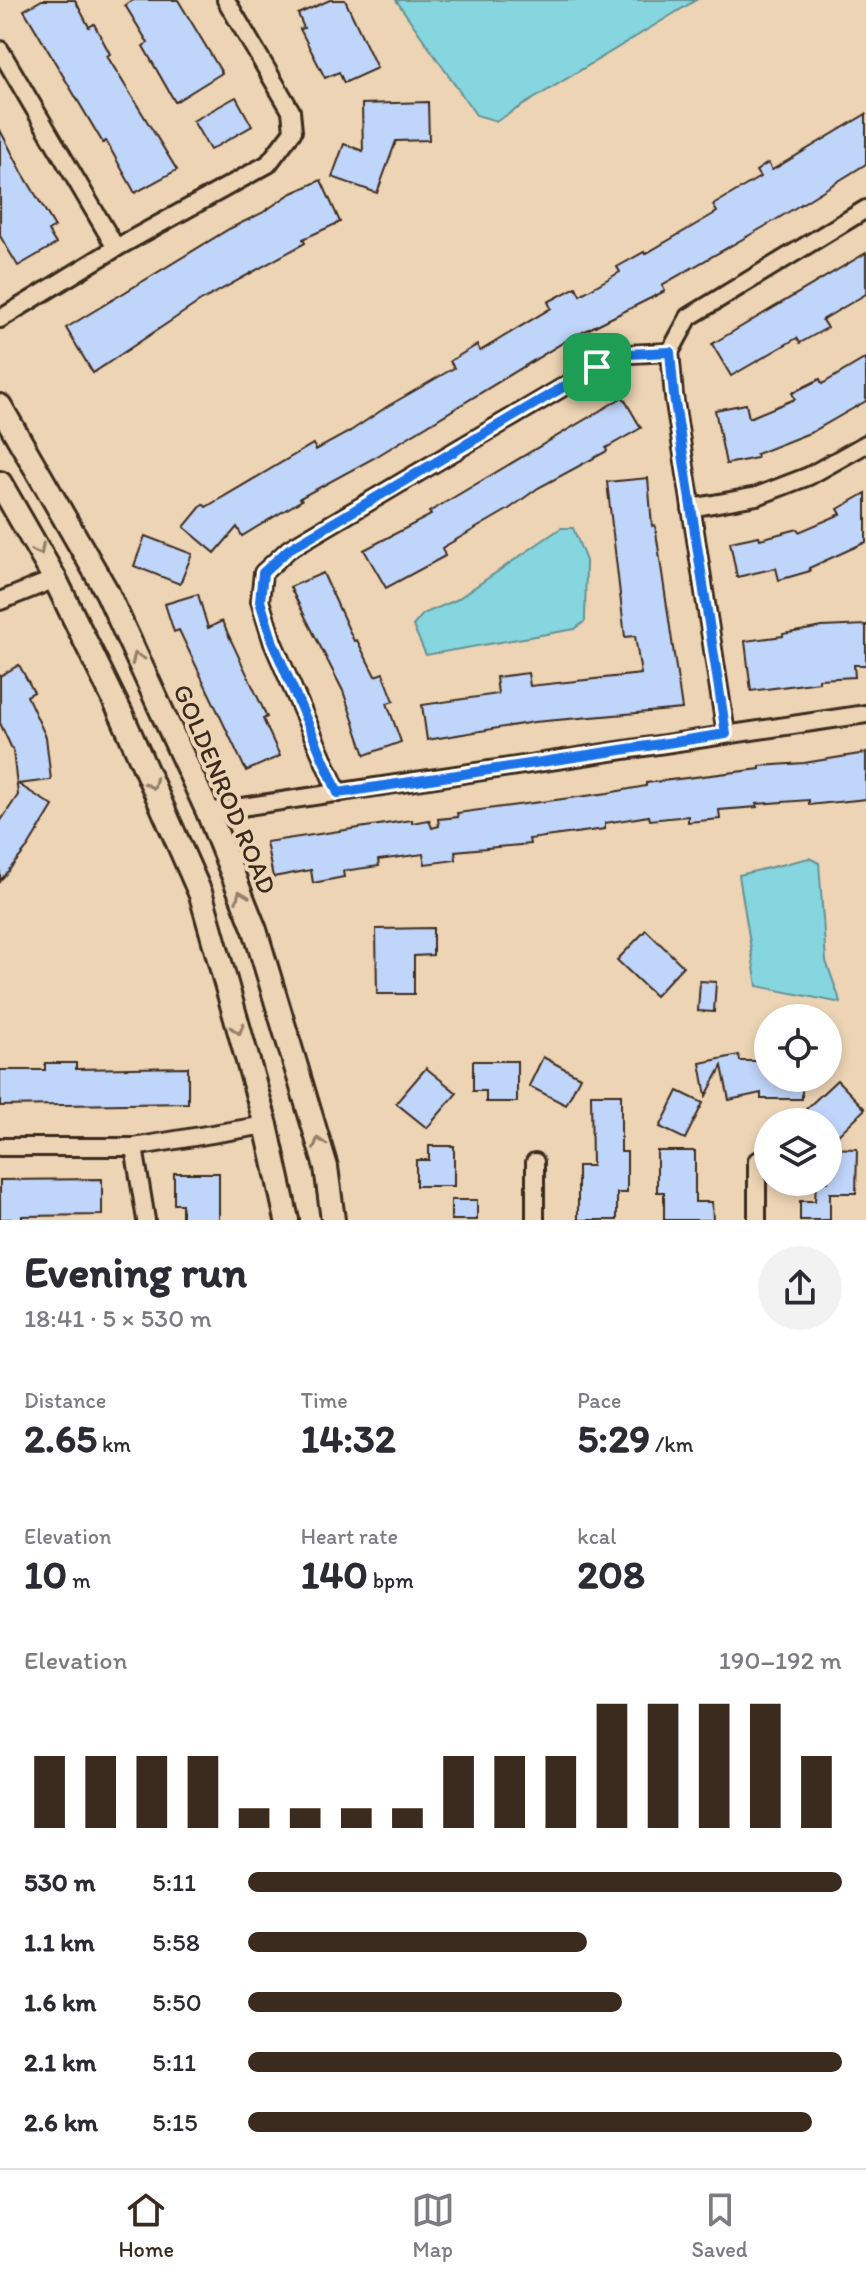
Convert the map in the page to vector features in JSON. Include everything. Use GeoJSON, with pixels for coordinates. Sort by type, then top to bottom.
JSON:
{"type":"FeatureCollection","features":[{"type":"Feature","properties":{"kind":"main road","name":"GOLDENROD ROAD"},"geometry":{"type":"LineString","coordinates":[[0,406],[107,592],[208,812],[259,944],[326,1167],[333,1220]]}},
{"type":"Feature","properties":{"kind":"main road"},"geometry":{"type":"LineString","coordinates":[[0,483],[55,579],[123,718],[201,895],[266,1125],[287,1220]]}},
{"type":"Feature","properties":{"kind":"street"},"geometry":{"type":"LineString","coordinates":[[0,319],[116,248],[268,164],[293,131],[291,111],[226,0]]}},
{"type":"Feature","properties":{"kind":"street"},"geometry":{"type":"LineString","coordinates":[[0,50],[116,248]]}},
{"type":"Feature","properties":{"kind":"street"},"geometry":{"type":"LineString","coordinates":[[726,734],[674,396],[670,352],[689,317],[866,209]]}},
{"type":"Feature","properties":{"kind":"street"},"geometry":{"type":"LineString","coordinates":[[338,793],[273,643],[260,601],[263,573],[289,549],[597,367],[628,354],[670,352]]}},
{"type":"Feature","properties":{"kind":"street"},"geometry":{"type":"LineString","coordinates":[[691,508],[757,496],[809,476],[866,444]]}},
{"type":"Feature","properties":{"kind":"street"},"geometry":{"type":"LineString","coordinates":[[0,601],[55,579]]}},
{"type":"Feature","properties":{"kind":"street"},"geometry":{"type":"LineString","coordinates":[[208,812],[866,714]]}},
{"type":"Feature","properties":{"kind":"street"},"geometry":{"type":"LineString","coordinates":[[0,1147],[134,1147],[266,1125]]}},
{"type":"Feature","properties":{"kind":"street"},"geometry":{"type":"LineString","coordinates":[[134,1147],[146,1220]]}},
{"type":"Feature","properties":{"kind":"street"},"geometry":{"type":"LineString","coordinates":[[535,1162],[535,1220]]}},
{"type":"Feature","properties":{"kind":"street"},"geometry":{"type":"LineString","coordinates":[[757,1196],[757,1220]]}},
{"type":"Feature","properties":{"kind":"water"},"geometry":{"type":"Polygon","coordinates":[[[396,0],[696,0],[497,121],[476,115],[396,0]]]}},
{"type":"Feature","properties":{"kind":"water"},"geometry":{"type":"Polygon","coordinates":[[[561,528],[573,528],[586,561],[585,621],[575,629],[426,655],[413,626],[423,614],[456,600],[561,528]]]}},
{"type":"Feature","properties":{"kind":"water"},"geometry":{"type":"Polygon","coordinates":[[[809,858],[819,863],[826,961],[841,1003],[757,986],[739,875],[809,858]]]}},
{"type":"Feature","properties":{"kind":"building"},"geometry":{"type":"Polygon","coordinates":[[[42,0],[75,0],[89,27],[94,24],[110,54],[107,56],[177,170],[135,193],[24,10],[42,0]]]}},
{"type":"Feature","properties":{"kind":"building"},"geometry":{"type":"Polygon","coordinates":[[[134,0],[178,0],[222,73],[175,102],[143,46],[148,43],[125,5],[134,0]]]}},
{"type":"Feature","properties":{"kind":"building"},"geometry":{"type":"Polygon","coordinates":[[[330,0],[345,0],[377,68],[344,83],[339,72],[325,78],[300,29],[304,28],[298,14],[330,0]]]}},
{"type":"Feature","properties":{"kind":"building"},"geometry":{"type":"Polygon","coordinates":[[[236,97],[252,126],[210,150],[193,121],[236,97]]]}},
{"type":"Feature","properties":{"kind":"building"},"geometry":{"type":"Polygon","coordinates":[[[428,102],[429,140],[396,141],[377,193],[332,177],[344,144],[363,151],[362,104],[428,102]]]}},
{"type":"Feature","properties":{"kind":"building"},"geometry":{"type":"Polygon","coordinates":[[[866,114],[866,164],[662,285],[665,291],[569,339],[374,458],[300,498],[302,500],[242,536],[237,527],[215,553],[184,527],[203,504],[206,507],[313,444],[316,450],[349,432],[454,368],[450,361],[477,345],[480,351],[551,308],[548,302],[576,287],[580,295],[620,272],[617,267],[717,212],[713,205],[760,177],[756,171],[768,163],[772,170],[866,114]]]}},
{"type":"Feature","properties":{"kind":"building"},"geometry":{"type":"Polygon","coordinates":[[[0,130],[55,227],[48,231],[56,244],[18,266],[0,236],[0,130]]]}},
{"type":"Feature","properties":{"kind":"building"},"geometry":{"type":"Polygon","coordinates":[[[321,180],[340,222],[303,239],[305,243],[199,302],[93,373],[66,328],[229,229],[321,180]]]}},
{"type":"Feature","properties":{"kind":"building"},"geometry":{"type":"Polygon","coordinates":[[[866,253],[866,294],[822,320],[827,328],[800,343],[797,338],[731,376],[712,344],[866,253]]]}},
{"type":"Feature","properties":{"kind":"building"},"geometry":{"type":"Polygon","coordinates":[[[866,358],[866,401],[812,432],[756,454],[757,458],[726,464],[715,410],[746,404],[749,418],[795,399],[792,393],[820,379],[822,384],[866,358]]]}},
{"type":"Feature","properties":{"kind":"building"},"geometry":{"type":"Polygon","coordinates":[[[623,397],[641,428],[442,548],[445,556],[386,588],[364,550],[431,515],[429,512],[623,397]]]}},
{"type":"Feature","properties":{"kind":"building"},"geometry":{"type":"Polygon","coordinates":[[[648,478],[652,526],[655,525],[682,709],[534,722],[427,740],[422,705],[498,694],[496,677],[528,673],[530,686],[641,674],[635,636],[625,637],[607,482],[648,478]]]}},
{"type":"Feature","properties":{"kind":"building"},"geometry":{"type":"Polygon","coordinates":[[[866,493],[866,542],[809,568],[810,571],[779,580],[776,568],[737,577],[730,542],[759,536],[760,539],[798,529],[799,532],[841,514],[838,509],[866,493]]]}},
{"type":"Feature","properties":{"kind":"building"},"geometry":{"type":"Polygon","coordinates":[[[145,536],[192,554],[180,584],[134,566],[145,536]]]}},
{"type":"Feature","properties":{"kind":"building"},"geometry":{"type":"Polygon","coordinates":[[[323,573],[354,641],[357,640],[375,676],[383,673],[394,701],[387,703],[401,742],[365,755],[343,691],[290,587],[323,573]]]}},
{"type":"Feature","properties":{"kind":"building"},"geometry":{"type":"Polygon","coordinates":[[[198,594],[208,628],[222,621],[267,717],[263,719],[280,756],[246,771],[179,630],[174,632],[165,604],[198,594]]]}},
{"type":"Feature","properties":{"kind":"building"},"geometry":{"type":"Polygon","coordinates":[[[866,625],[866,665],[854,665],[855,677],[819,679],[819,682],[751,691],[745,641],[822,627],[866,625]]]}},
{"type":"Feature","properties":{"kind":"building"},"geometry":{"type":"Polygon","coordinates":[[[19,665],[34,692],[27,696],[46,737],[51,780],[18,784],[53,806],[28,847],[0,881],[0,822],[18,795],[13,751],[0,723],[0,676],[19,665]]]}},
{"type":"Feature","properties":{"kind":"building"},"geometry":{"type":"Polygon","coordinates":[[[866,753],[866,799],[809,805],[809,800],[756,804],[757,807],[719,810],[720,819],[688,822],[688,816],[650,820],[649,816],[605,823],[605,829],[529,839],[530,844],[455,851],[456,860],[425,864],[423,854],[378,860],[379,866],[343,871],[344,877],[313,883],[311,870],[273,877],[266,842],[412,820],[412,823],[429,820],[432,828],[439,826],[438,819],[458,817],[457,813],[608,793],[646,786],[646,783],[760,769],[760,766],[866,753]]]}},
{"type":"Feature","properties":{"kind":"building"},"geometry":{"type":"Polygon","coordinates":[[[433,928],[433,955],[414,956],[414,994],[377,994],[376,929],[433,928]]]}},
{"type":"Feature","properties":{"kind":"building"},"geometry":{"type":"Polygon","coordinates":[[[646,930],[683,966],[655,996],[617,960],[646,930]]]}},
{"type":"Feature","properties":{"kind":"building"},"geometry":{"type":"Polygon","coordinates":[[[700,981],[716,982],[714,1012],[698,1011],[700,981]]]}},
{"type":"Feature","properties":{"kind":"building"},"geometry":{"type":"Polygon","coordinates":[[[739,1055],[740,1061],[754,1061],[754,1092],[802,1092],[802,1099],[761,1099],[761,1093],[729,1100],[722,1066],[706,1096],[700,1063],[739,1055]]]}},
{"type":"Feature","properties":{"kind":"building"},"geometry":{"type":"Polygon","coordinates":[[[543,1057],[580,1077],[566,1105],[529,1086],[543,1057]]]}},
{"type":"Feature","properties":{"kind":"building"},"geometry":{"type":"Polygon","coordinates":[[[473,1061],[517,1061],[517,1102],[486,1102],[486,1091],[473,1091],[473,1061]]]}},
{"type":"Feature","properties":{"kind":"building"},"geometry":{"type":"Polygon","coordinates":[[[45,1063],[76,1063],[76,1069],[188,1067],[188,1103],[0,1106],[0,1070],[45,1070],[45,1063]]]}},
{"type":"Feature","properties":{"kind":"building"},"geometry":{"type":"Polygon","coordinates":[[[426,1068],[457,1093],[427,1128],[396,1103],[426,1068]]]}},
{"type":"Feature","properties":{"kind":"building"},"geometry":{"type":"Polygon","coordinates":[[[842,1085],[865,1109],[842,1131],[842,1108],[807,1108],[824,1092],[842,1092],[842,1085]]]}},
{"type":"Feature","properties":{"kind":"building"},"geometry":{"type":"Polygon","coordinates":[[[678,1091],[703,1103],[685,1139],[660,1127],[678,1091]]]}},
{"type":"Feature","properties":{"kind":"building"},"geometry":{"type":"Polygon","coordinates":[[[591,1094],[621,1094],[621,1152],[627,1152],[627,1193],[617,1193],[617,1220],[578,1220],[578,1166],[592,1166],[591,1094]]]}},
{"type":"Feature","properties":{"kind":"building"},"geometry":{"type":"Polygon","coordinates":[[[429,1146],[454,1146],[454,1186],[416,1186],[416,1160],[429,1160],[429,1146]]]}},
{"type":"Feature","properties":{"kind":"building"},"geometry":{"type":"Polygon","coordinates":[[[842,1148],[857,1149],[856,1193],[842,1193],[842,1148]]]}},
{"type":"Feature","properties":{"kind":"building"},"geometry":{"type":"Polygon","coordinates":[[[657,1151],[695,1151],[695,1202],[712,1202],[713,1220],[664,1220],[664,1192],[657,1192],[657,1151]]]}},
{"type":"Feature","properties":{"kind":"building"},"geometry":{"type":"Polygon","coordinates":[[[174,1173],[219,1173],[219,1220],[182,1220],[182,1204],[174,1204],[174,1173]]]}},
{"type":"Feature","properties":{"kind":"building"},"geometry":{"type":"Polygon","coordinates":[[[102,1179],[102,1215],[0,1219],[0,1180],[102,1179]]]}},
{"type":"Feature","properties":{"kind":"building"},"geometry":{"type":"Polygon","coordinates":[[[815,1196],[830,1196],[830,1220],[800,1220],[800,1201],[815,1201],[815,1196]]]}},
{"type":"Feature","properties":{"kind":"building"},"geometry":{"type":"Polygon","coordinates":[[[451,1200],[477,1200],[477,1220],[451,1220],[451,1200]]]}},
{"type":"Feature","properties":{"kind":"route"},"geometry":{"type":"LineString","coordinates":[[670,352],[674,396],[726,734],[338,793],[273,643],[260,601],[263,573],[289,549],[597,367],[628,354],[670,352]]}}]}
